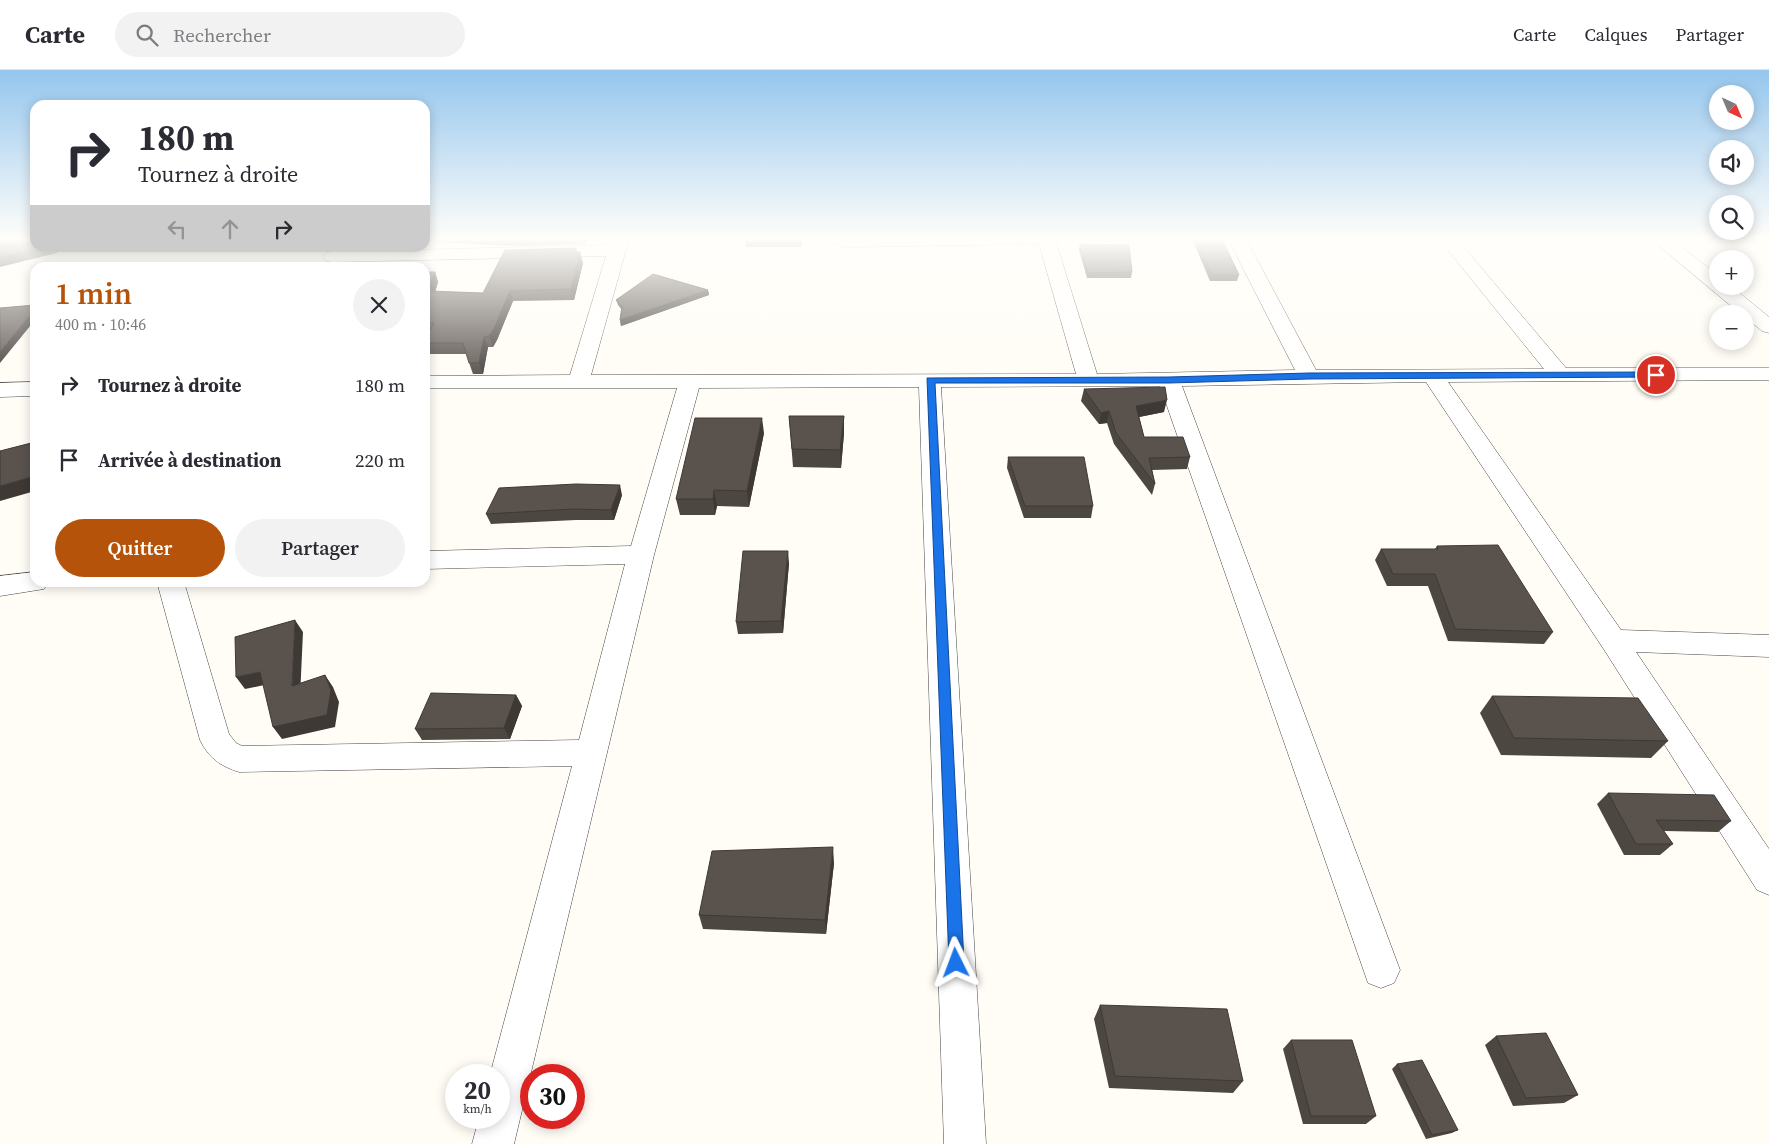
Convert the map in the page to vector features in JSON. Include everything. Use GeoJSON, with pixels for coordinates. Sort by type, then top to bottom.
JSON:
{"type":"FeatureCollection","features":[{"type":"Feature","properties":{"kind":"street"},"geometry":{"type":"LineString","coordinates":[[579,380],[605,289]]}},
{"type":"Feature","properties":{"kind":"street"},"geometry":{"type":"LineString","coordinates":[[1061,289],[1088,379]]}},
{"type":"Feature","properties":{"kind":"street"},"geometry":{"type":"LineString","coordinates":[[1263,289],[1309,376]]}},
{"type":"Feature","properties":{"kind":"street"},"geometry":{"type":"LineString","coordinates":[[1489,289],[1561,376]]}},
{"type":"Feature","properties":{"kind":"street"},"geometry":{"type":"LineString","coordinates":[[1729,295],[1769,327]]}},
{"type":"Feature","properties":{"kind":"street"},"geometry":{"type":"LineString","coordinates":[[430,382],[579,380],[690,382],[1169,380],[1309,376],[1769,374]]}},
{"type":"Feature","properties":{"kind":"street"},"geometry":{"type":"LineString","coordinates":[[1432,375],[1613,640],[1769,879]]}},
{"type":"Feature","properties":{"kind":"street"},"geometry":{"type":"LineString","coordinates":[[930,380],[965,1144]]}},
{"type":"Feature","properties":{"kind":"street"},"geometry":{"type":"LineString","coordinates":[[1169,380],[1381,970]]}},
{"type":"Feature","properties":{"kind":"street"},"geometry":{"type":"LineString","coordinates":[[493,1144],[641,555],[690,382]]}},
{"type":"Feature","properties":{"kind":"street"},"geometry":{"type":"LineString","coordinates":[[0,390],[30,389]]}},
{"type":"Feature","properties":{"kind":"street"},"geometry":{"type":"LineString","coordinates":[[430,560],[641,555]]}},
{"type":"Feature","properties":{"kind":"street"},"geometry":{"type":"LineString","coordinates":[[0,586],[30,583]]}},
{"type":"Feature","properties":{"kind":"street"},"geometry":{"type":"LineString","coordinates":[[171,587],[215,740],[225,752],[239,760],[592,753]]}},
{"type":"Feature","properties":{"kind":"street"},"geometry":{"type":"LineString","coordinates":[[1613,640],[1769,646]]}},
{"type":"Feature","properties":{"kind":"building"},"geometry":{"type":"Polygon","coordinates":[[[485,289],[567,289],[510,291],[494,329],[489,336],[484,337],[479,363],[469,363],[463,343],[430,343],[430,331],[434,323],[430,323],[430,291],[483,293],[485,289]]]}},
{"type":"Feature","properties":{"kind":"building"},"geometry":{"type":"Polygon","coordinates":[[[631,289],[708,290],[620,320],[622,306],[616,300],[631,289]]]}},
{"type":"Feature","properties":{"kind":"building"},"geometry":{"type":"Polygon","coordinates":[[[30,305],[30,315],[0,352],[0,308],[30,305]]]}},
{"type":"Feature","properties":{"kind":"building"},"geometry":{"type":"Polygon","coordinates":[[[1165,387],[1167,400],[1136,406],[1144,437],[1183,437],[1190,457],[1149,458],[1155,484],[1116,433],[1109,411],[1101,413],[1084,389],[1165,387]]]}},
{"type":"Feature","properties":{"kind":"building"},"geometry":{"type":"Polygon","coordinates":[[[789,416],[844,416],[840,450],[792,449],[789,416]]]}},
{"type":"Feature","properties":{"kind":"building"},"geometry":{"type":"Polygon","coordinates":[[[695,418],[762,418],[747,491],[714,490],[713,499],[676,499],[695,418]]]}},
{"type":"Feature","properties":{"kind":"building"},"geometry":{"type":"Polygon","coordinates":[[[30,443],[30,477],[0,486],[0,451],[30,443]]]}},
{"type":"Feature","properties":{"kind":"building"},"geometry":{"type":"Polygon","coordinates":[[[1008,457],[1084,457],[1093,506],[1025,506],[1008,457]]]}},
{"type":"Feature","properties":{"kind":"building"},"geometry":{"type":"Polygon","coordinates":[[[576,484],[620,485],[611,510],[573,509],[486,514],[499,488],[576,484]]]}},
{"type":"Feature","properties":{"kind":"building"},"geometry":{"type":"Polygon","coordinates":[[[1498,545],[1553,632],[1455,629],[1435,574],[1393,574],[1381,549],[1438,549],[1437,546],[1498,545]]]}},
{"type":"Feature","properties":{"kind":"building"},"geometry":{"type":"Polygon","coordinates":[[[743,551],[788,551],[781,621],[736,622],[743,551]]]}},
{"type":"Feature","properties":{"kind":"building"},"geometry":{"type":"Polygon","coordinates":[[[295,620],[292,686],[325,675],[331,690],[327,715],[273,727],[260,672],[236,677],[235,637],[295,620]]]}},
{"type":"Feature","properties":{"kind":"building"},"geometry":{"type":"Polygon","coordinates":[[[431,693],[516,695],[504,728],[415,729],[431,693]]]}},
{"type":"Feature","properties":{"kind":"building"},"geometry":{"type":"Polygon","coordinates":[[[1492,696],[1638,698],[1668,741],[1514,738],[1492,696]]]}},
{"type":"Feature","properties":{"kind":"building"},"geometry":{"type":"Polygon","coordinates":[[[1608,793],[1714,795],[1731,821],[1656,820],[1673,844],[1636,844],[1608,793]]]}},
{"type":"Feature","properties":{"kind":"building"},"geometry":{"type":"Polygon","coordinates":[[[833,847],[825,920],[699,915],[712,851],[833,847]]]}},
{"type":"Feature","properties":{"kind":"building"},"geometry":{"type":"Polygon","coordinates":[[[1100,1005],[1227,1009],[1243,1081],[1115,1076],[1100,1005]]]}},
{"type":"Feature","properties":{"kind":"building"},"geometry":{"type":"Polygon","coordinates":[[[1546,1033],[1578,1095],[1526,1098],[1496,1036],[1546,1033]]]}},
{"type":"Feature","properties":{"kind":"building"},"geometry":{"type":"Polygon","coordinates":[[[1291,1040],[1352,1040],[1376,1116],[1311,1116],[1291,1040]]]}},
{"type":"Feature","properties":{"kind":"building"},"geometry":{"type":"Polygon","coordinates":[[[1422,1060],[1458,1130],[1432,1135],[1397,1064],[1422,1060]]]}},
{"type":"Feature","properties":{"kind":"route"},"geometry":{"type":"LineString","coordinates":[[956,963],[930,380],[1169,380],[1309,376],[1656,375]]}}]}
